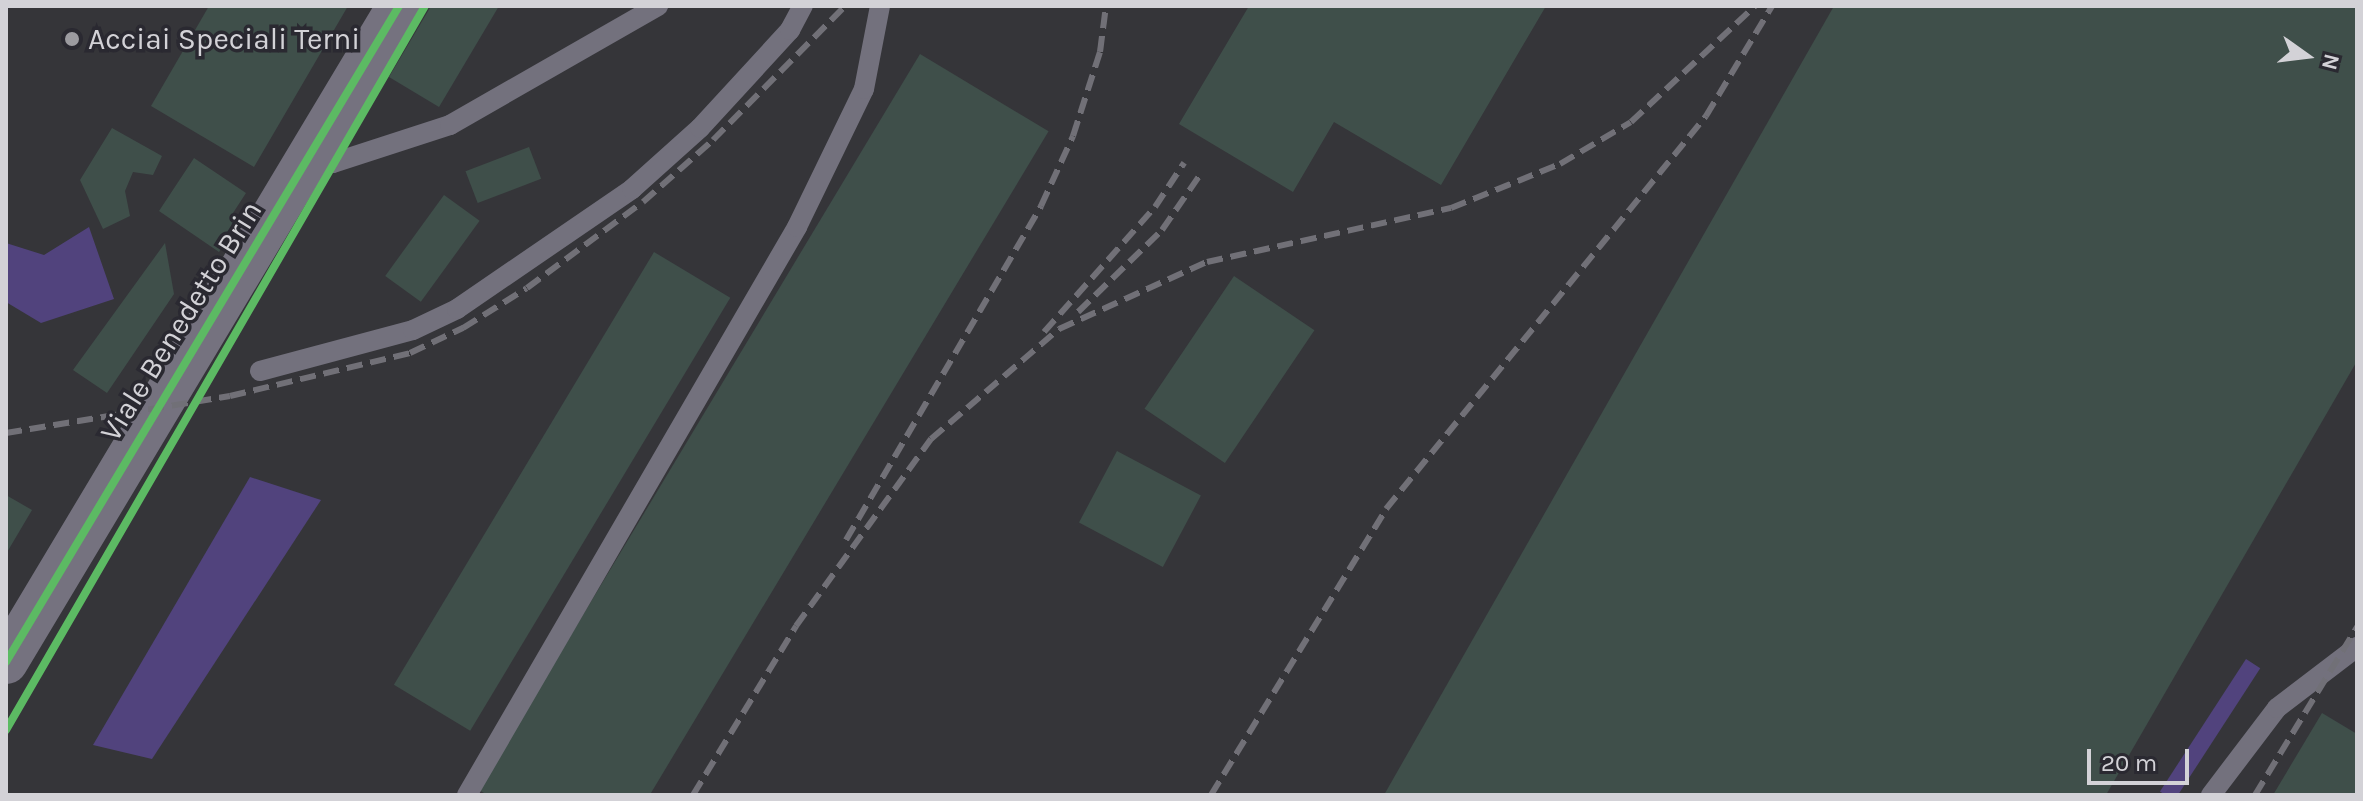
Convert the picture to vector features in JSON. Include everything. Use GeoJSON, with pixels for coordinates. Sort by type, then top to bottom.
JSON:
{"type":"FeatureCollection","features":[{"type":"Feature","properties":{"kind":"main road","name":"Viale Benedetto Brin"},"geometry":{"type":"LineString","coordinates":[[6,662],[155,407],[313,153],[399,6]]}},
{"type":"Feature","properties":{"kind":"lane"},"geometry":{"type":"LineString","coordinates":[[313,153],[333,163],[450,125],[658,6]]}},
{"type":"Feature","properties":{"kind":"lane"},"geometry":{"type":"LineString","coordinates":[[260,371],[413,330],[457,309],[632,189],[700,128],[790,30],[803,6]]}},
{"type":"Feature","properties":{"kind":"lane"},"geometry":{"type":"LineString","coordinates":[[467,795],[797,227],[864,89],[880,6]]}},
{"type":"Feature","properties":{"kind":"lane"},"geometry":{"type":"LineString","coordinates":[[2211,795],[2277,708],[2357,647]]}},
{"type":"Feature","properties":{"kind":"shaded area"},"geometry":{"type":"Polygon","coordinates":[[[89,227],[114,299],[41,323],[6,302],[6,243],[44,255],[89,227]]]}},
{"type":"Feature","properties":{"kind":"shaded area"},"geometry":{"type":"Polygon","coordinates":[[[250,477],[321,500],[152,759],[93,745],[250,477]]]}},
{"type":"Feature","properties":{"kind":"shaded area"},"geometry":{"type":"Polygon","coordinates":[[[2246,659],[2260,668],[2178,795],[2165,795],[2160,792],[2246,659]]]}},
{"type":"Feature","properties":{"kind":"building"},"geometry":{"type":"Polygon","coordinates":[[[209,6],[348,6],[254,167],[151,106],[209,6]]]}},
{"type":"Feature","properties":{"kind":"building"},"geometry":{"type":"Polygon","coordinates":[[[431,6],[499,6],[439,107],[389,77],[431,6]]]}},
{"type":"Feature","properties":{"kind":"building"},"geometry":{"type":"Polygon","coordinates":[[[1249,6],[1546,6],[1441,185],[1334,122],[1293,192],[1179,124],[1249,6]]]}},
{"type":"Feature","properties":{"kind":"building"},"geometry":{"type":"Polygon","coordinates":[[[1834,6],[2357,6],[2357,361],[2106,795],[1384,795],[1834,6]]]}},
{"type":"Feature","properties":{"kind":"building"},"geometry":{"type":"Polygon","coordinates":[[[920,54],[1049,131],[650,795],[487,795],[478,789],[920,54]]]}},
{"type":"Feature","properties":{"kind":"building"},"geometry":{"type":"Polygon","coordinates":[[[112,128],[162,156],[153,175],[133,172],[125,191],[130,216],[103,229],[80,180],[112,128]]]}},
{"type":"Feature","properties":{"kind":"building"},"geometry":{"type":"Polygon","coordinates":[[[529,147],[541,179],[478,203],[466,171],[529,147]]]}},
{"type":"Feature","properties":{"kind":"building"},"geometry":{"type":"Polygon","coordinates":[[[194,158],[246,193],[233,213],[241,219],[219,252],[159,211],[194,158]]]}},
{"type":"Feature","properties":{"kind":"building"},"geometry":{"type":"Polygon","coordinates":[[[444,195],[480,221],[421,302],[385,276],[444,195]]]}},
{"type":"Feature","properties":{"kind":"building"},"geometry":{"type":"Polygon","coordinates":[[[165,243],[174,294],[107,393],[73,370],[165,243]]]}},
{"type":"Feature","properties":{"kind":"building"},"geometry":{"type":"Polygon","coordinates":[[[654,252],[730,298],[470,731],[394,685],[654,252]]]}},
{"type":"Feature","properties":{"kind":"building"},"geometry":{"type":"Polygon","coordinates":[[[1234,276],[1314,330],[1225,463],[1145,409],[1234,276]]]}},
{"type":"Feature","properties":{"kind":"building"},"geometry":{"type":"Polygon","coordinates":[[[1117,451],[1201,496],[1163,567],[1079,523],[1117,451]]]}},
{"type":"Feature","properties":{"kind":"building"},"geometry":{"type":"Polygon","coordinates":[[[6,495],[32,510],[6,554],[6,495]]]}},
{"type":"Feature","properties":{"kind":"building"},"geometry":{"type":"Polygon","coordinates":[[[2322,713],[2357,734],[2357,795],[2273,795],[2322,713]]]}},
{"type":"Feature","properties":{"kind":"railway"},"geometry":{"type":"LineString","coordinates":[[6,433],[230,396],[410,353],[463,328],[527,288],[643,202],[713,140],[845,6]]}},
{"type":"Feature","properties":{"kind":"railway"},"geometry":{"type":"LineString","coordinates":[[846,540],[1041,206],[1073,136],[1100,52],[1106,6]]}},
{"type":"Feature","properties":{"kind":"railway"},"geometry":{"type":"LineString","coordinates":[[693,795],[796,626],[931,439],[1059,329],[1207,262],[1451,208],[1560,164],[1631,122],[1755,6]]}},
{"type":"Feature","properties":{"kind":"railway"},"geometry":{"type":"LineString","coordinates":[[1211,795],[1386,509],[1706,116],[1772,6]]}},
{"type":"Feature","properties":{"kind":"railway"},"geometry":{"type":"LineString","coordinates":[[1044,332],[1155,207],[1184,163]]}},
{"type":"Feature","properties":{"kind":"railway"},"geometry":{"type":"LineString","coordinates":[[1078,312],[1162,230],[1202,172]]}},
{"type":"Feature","properties":{"kind":"railway"},"geometry":{"type":"LineString","coordinates":[[2255,795],[2357,627]]}},
{"type":"Feature","properties":{"kind":"cycle path"},"geometry":{"type":"LineString","coordinates":[[6,662],[399,6]]}},
{"type":"Feature","properties":{"kind":"cycle path"},"geometry":{"type":"LineString","coordinates":[[6,730],[425,6]]}},
{"type":"Feature","properties":{"kind":"place","name":"Acciai Speciali Terni"},"geometry":{"type":"Point","coordinates":[72,39]}}]}
